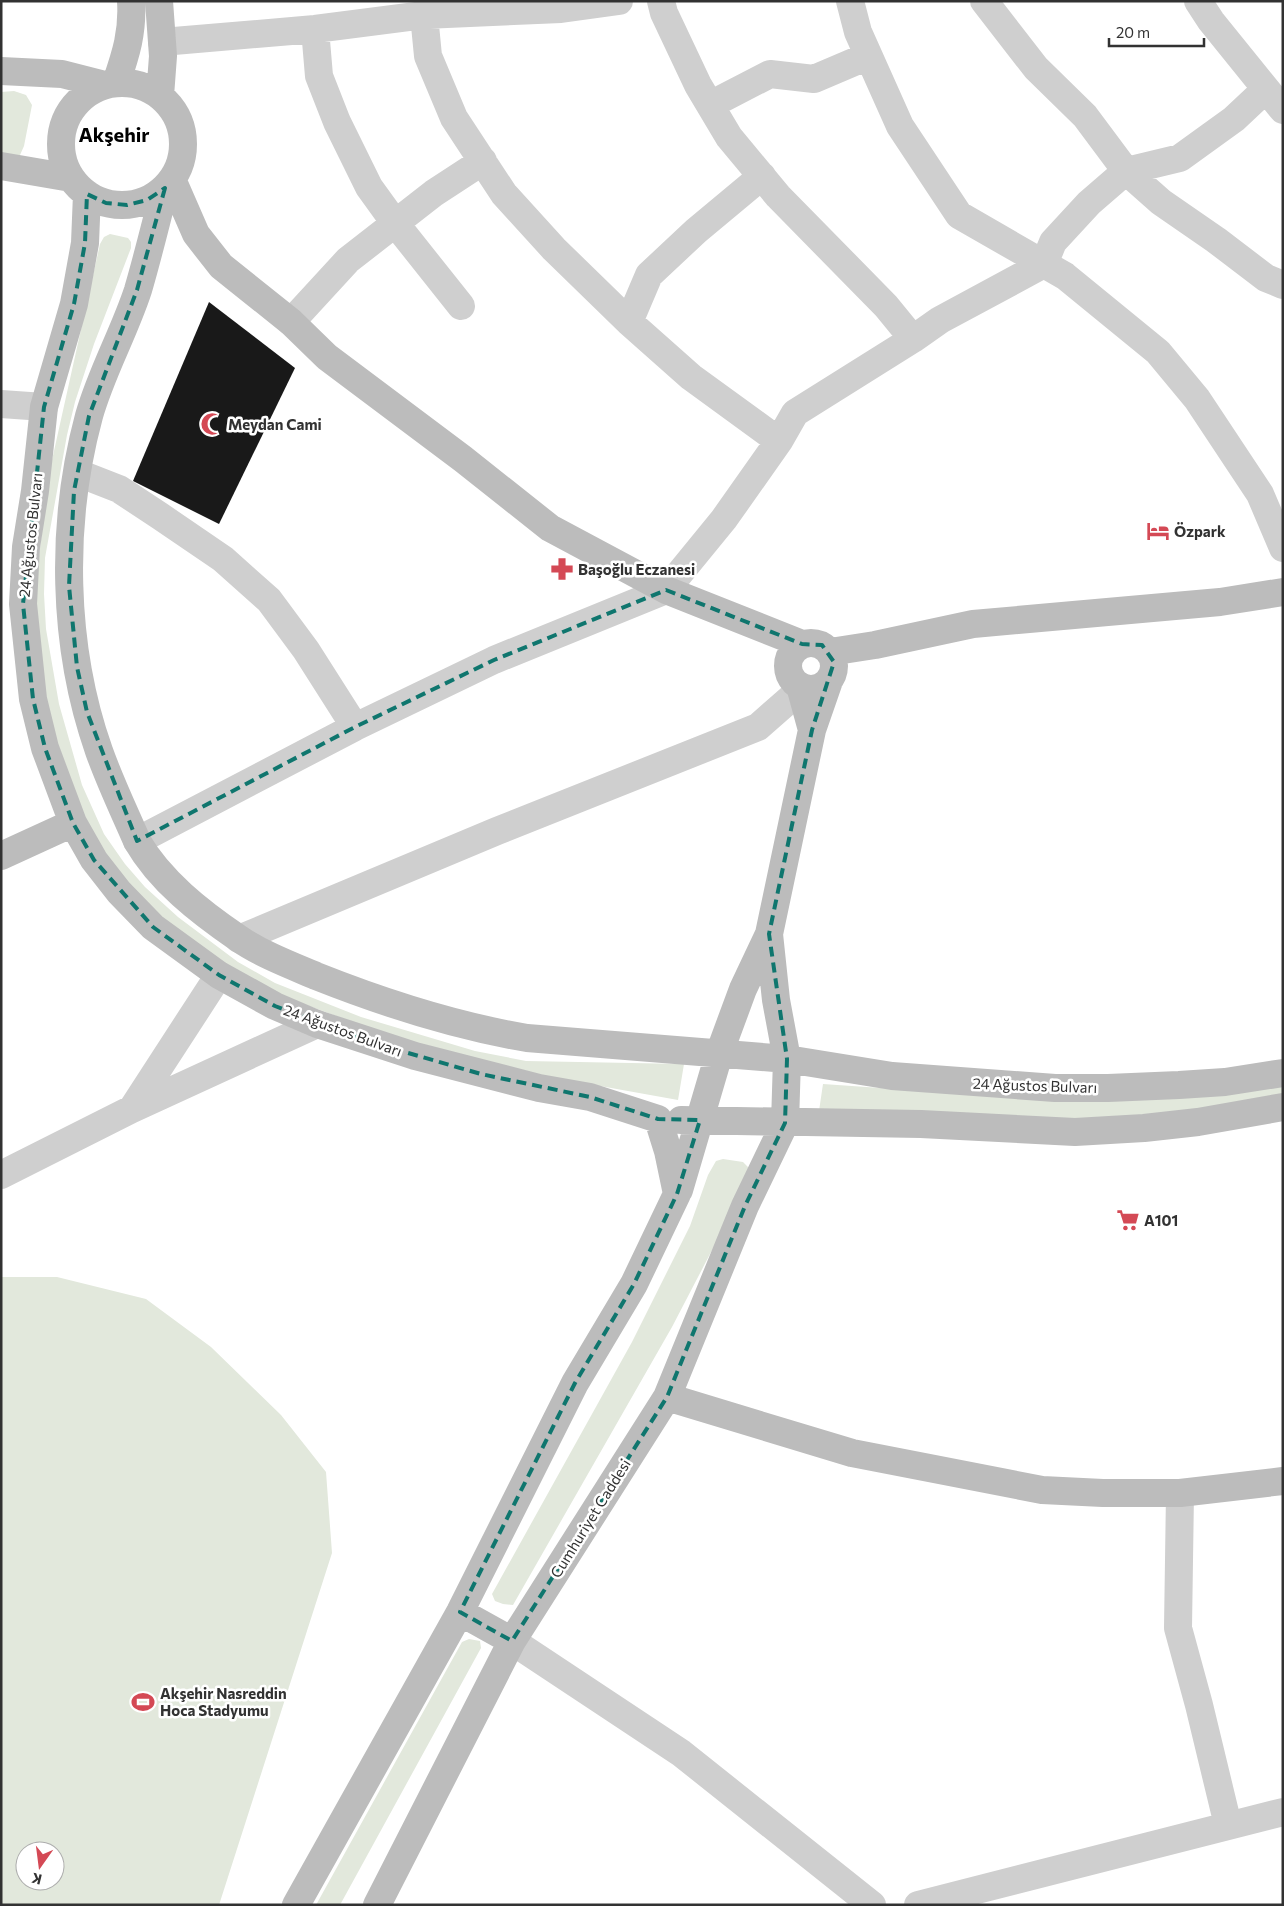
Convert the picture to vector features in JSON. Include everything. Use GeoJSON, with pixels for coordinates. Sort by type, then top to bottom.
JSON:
{"type":"FeatureCollection","features":[{"type":"Feature","properties":{"kind":"main road"},"geometry":{"type":"LineString","coordinates":[[79,186],[62,157],[61,146],[64,123],[76,103],[84,96],[111,84],[128,48],[132,21],[131,1]]}},
{"type":"Feature","properties":{"kind":"main road"},"geometry":{"type":"LineString","coordinates":[[159,1],[162,42],[160,96]]}},
{"type":"Feature","properties":{"kind":"main road"},"geometry":{"type":"LineString","coordinates":[[1,71],[62,74],[111,84],[139,85],[160,96],[175,113],[183,135],[182,158],[169,183],[138,290],[107,364],[89,416],[74,491],[69,586],[77,667],[87,712],[99,752],[137,841],[164,877],[193,904],[238,939],[290,965],[359,992],[412,1010],[490,1032],[562,1042],[719,1054]]}},
{"type":"Feature","properties":{"kind":"main road"},"geometry":{"type":"LineString","coordinates":[[1,166],[79,186],[106,203],[126,205],[147,200],[169,183]]}},
{"type":"Feature","properties":{"kind":"main road"},"geometry":{"type":"LineString","coordinates":[[169,183],[196,234],[221,266],[292,322],[327,357],[463,459],[550,528],[666,590],[802,644]]}},
{"type":"Feature","properties":{"kind":"main road","name":"24 Ağustos Bulvarı"},"geometry":{"type":"LineString","coordinates":[[79,186],[85,243],[74,304],[44,407],[35,491],[26,547],[23,604],[33,699],[45,748],[74,823],[94,860],[119,892],[153,927],[219,975],[275,1006],[317,1024],[425,1058],[539,1088],[590,1097],[658,1119],[785,1123],[931,1124],[1075,1132],[1144,1128],[1198,1122],[1283,1107]]}},
{"type":"Feature","properties":{"kind":"main road"},"geometry":{"type":"LineString","coordinates":[[830,652],[875,645],[973,624],[1220,602],[1283,592]]}},
{"type":"Feature","properties":{"kind":"main road"},"geometry":{"type":"LineString","coordinates":[[296,1905],[460,1612],[575,1383],[634,1284],[677,1194],[719,1054],[743,989],[769,934],[812,730],[834,672],[834,662],[830,652],[822,645],[812,642],[802,644],[794,651],[789,659],[788,670],[792,679],[800,686],[810,689],[820,687],[829,681]]}},
{"type":"Feature","properties":{"kind":"main road"},"geometry":{"type":"LineString","coordinates":[[800,686],[812,730]]}},
{"type":"Feature","properties":{"kind":"main road"},"geometry":{"type":"LineString","coordinates":[[1,856],[74,823]]}},
{"type":"Feature","properties":{"kind":"main road"},"geometry":{"type":"LineString","coordinates":[[769,934],[776,1000],[787,1059],[785,1123]]}},
{"type":"Feature","properties":{"kind":"main road","name":"24 Ağustos Bulvarı"},"geometry":{"type":"LineString","coordinates":[[719,1054],[787,1059],[892,1076],[1055,1088],[1197,1084],[1225,1082],[1283,1072]]}},
{"type":"Feature","properties":{"kind":"main road"},"geometry":{"type":"LineString","coordinates":[[658,1119],[668,1151],[677,1194]]}},
{"type":"Feature","properties":{"kind":"main road","name":"Cumhuriyet Caddesi"},"geometry":{"type":"LineString","coordinates":[[377,1905],[512,1641],[667,1397],[745,1206],[785,1123]]}},
{"type":"Feature","properties":{"kind":"main road"},"geometry":{"type":"LineString","coordinates":[[667,1397],[852,1453],[1042,1490],[1103,1494],[1180,1493],[1283,1481]]}},
{"type":"Feature","properties":{"kind":"main road"},"geometry":{"type":"LineString","coordinates":[[460,1612],[512,1641]]}},
{"type":"Feature","properties":{"kind":"street"},"geometry":{"type":"LineString","coordinates":[[162,42],[315,29],[424,15],[561,9],[619,1]]}},
{"type":"Feature","properties":{"kind":"street"},"geometry":{"type":"LineString","coordinates":[[661,1],[664,13],[698,85],[729,137],[778,196],[886,306],[913,340]]}},
{"type":"Feature","properties":{"kind":"street"},"geometry":{"type":"LineString","coordinates":[[850,1],[858,32],[900,126],[959,215],[1065,276],[1158,352],[1197,399],[1260,494],[1283,548]]}},
{"type":"Feature","properties":{"kind":"street"},"geometry":{"type":"LineString","coordinates":[[984,1],[1036,68],[1085,116],[1126,171],[1161,202],[1266,278],[1283,285]]}},
{"type":"Feature","properties":{"kind":"street"},"geometry":{"type":"LineString","coordinates":[[137,841],[355,727],[494,660],[666,590],[724,519],[779,441],[795,413],[913,340],[940,320],[1044,264],[1053,242],[1089,203],[1126,171],[1180,158],[1234,119],[1274,99],[1211,21],[1198,1]]}},
{"type":"Feature","properties":{"kind":"street"},"geometry":{"type":"LineString","coordinates":[[424,15],[428,56],[454,118],[504,194],[554,249],[629,322],[691,377],[779,441]]}},
{"type":"Feature","properties":{"kind":"street"},"geometry":{"type":"LineString","coordinates":[[315,29],[319,76],[337,122],[369,187],[461,306]]}},
{"type":"Feature","properties":{"kind":"street"},"geometry":{"type":"LineString","coordinates":[[710,105],[770,74],[814,79],[868,56]]}},
{"type":"Feature","properties":{"kind":"street"},"geometry":{"type":"LineString","coordinates":[[292,322],[348,260],[434,193],[482,161]]}},
{"type":"Feature","properties":{"kind":"street"},"geometry":{"type":"LineString","coordinates":[[629,322],[649,275],[696,231],[762,176]]}},
{"type":"Feature","properties":{"kind":"street"},"geometry":{"type":"LineString","coordinates":[[1,404],[44,407]]}},
{"type":"Feature","properties":{"kind":"street"},"geometry":{"type":"LineString","coordinates":[[78,473],[119,489],[160,516],[223,559],[269,600],[306,650],[355,727]]}},
{"type":"Feature","properties":{"kind":"street"},"geometry":{"type":"LineString","coordinates":[[238,939],[498,831],[758,727],[790,698],[800,686]]}},
{"type":"Feature","properties":{"kind":"street"},"geometry":{"type":"LineString","coordinates":[[132,1109],[219,975]]}},
{"type":"Feature","properties":{"kind":"street"},"geometry":{"type":"LineString","coordinates":[[1,1175],[132,1109],[317,1024]]}},
{"type":"Feature","properties":{"kind":"street"},"geometry":{"type":"LineString","coordinates":[[1180,1493],[1178,1628],[1202,1714],[1228,1826]]}},
{"type":"Feature","properties":{"kind":"street"},"geometry":{"type":"LineString","coordinates":[[512,1641],[681,1753],[872,1905]]}},
{"type":"Feature","properties":{"kind":"street"},"geometry":{"type":"LineString","coordinates":[[918,1905],[1283,1812]]}},
{"type":"Feature","properties":{"kind":"highlighted area"},"geometry":{"type":"Polygon","coordinates":[[[165,188],[137,290],[89,416],[74,491],[69,586],[77,667],[87,712],[137,841],[355,727],[494,660],[666,590],[802,644],[822,645],[834,662],[812,730],[769,934],[787,1059],[785,1123],[745,1206],[667,1397],[512,1641],[460,1612],[575,1383],[634,1284],[677,1194],[700,1120],[658,1119],[590,1097],[481,1074],[370,1042],[275,1006],[219,975],[153,927],[94,860],[73,823],[45,748],[33,699],[23,604],[44,407],[74,304],[85,243],[87,194],[106,203],[127,205],[147,200],[165,188]]]}},
{"type":"Feature","properties":{"kind":"shaded area"},"geometry":{"type":"Polygon","coordinates":[[[14,91],[26,95],[32,105],[24,146],[20,155],[9,156],[1,154],[1,92],[14,91]]]}},
{"type":"Feature","properties":{"kind":"shaded area"},"geometry":{"type":"Polygon","coordinates":[[[110,234],[128,238],[131,242],[131,248],[94,344],[75,402],[67,435],[45,558],[44,594],[46,629],[59,704],[82,785],[104,834],[125,864],[145,887],[178,917],[238,962],[275,983],[361,1017],[475,1051],[526,1061],[684,1064],[678,1100],[511,1070],[413,1044],[262,987],[178,932],[139,896],[109,860],[88,826],[55,736],[43,686],[34,595],[50,469],[100,244],[104,237],[110,234]]]}},
{"type":"Feature","properties":{"kind":"shaded area"},"geometry":{"type":"Polygon","coordinates":[[[823,1084],[1039,1099],[1283,1085],[1283,1096],[1213,1109],[1124,1117],[1064,1119],[819,1111],[823,1084]]]}},
{"type":"Feature","properties":{"kind":"shaded area"},"geometry":{"type":"Polygon","coordinates":[[[723,1159],[743,1162],[748,1167],[749,1179],[672,1327],[513,1605],[495,1601],[492,1594],[632,1342],[690,1226],[708,1175],[716,1161],[723,1159]]]}},
{"type":"Feature","properties":{"kind":"shaded area","name":"Akşehir Nasreddin Hoca Stadyumu"},"geometry":{"type":"Polygon","coordinates":[[[1,1277],[57,1277],[146,1299],[211,1347],[281,1415],[326,1472],[332,1553],[219,1905],[1,1905],[1,1277]]]}},
{"type":"Feature","properties":{"kind":"shaded area"},"geometry":{"type":"Polygon","coordinates":[[[469,1639],[480,1641],[481,1648],[340,1905],[316,1905],[462,1642],[469,1639]]]}},
{"type":"Feature","properties":{"kind":"building","name":"Meydan Cami"},"geometry":{"type":"Polygon","coordinates":[[[209,302],[295,368],[219,524],[133,481],[209,302]]]}},
{"type":"Feature","properties":{"kind":"place","name":"Meydan Cami"},"geometry":{"type":"Point","coordinates":[212,424]}},
{"type":"Feature","properties":{"kind":"place","name":"Özpark"},"geometry":{"type":"Point","coordinates":[1158,531]}},
{"type":"Feature","properties":{"kind":"place","name":"Başoğlu Eczanesi"},"geometry":{"type":"Point","coordinates":[562,569]}},
{"type":"Feature","properties":{"kind":"place","name":"A101"},"geometry":{"type":"Point","coordinates":[1128,1220]}},
{"type":"Feature","properties":{"kind":"place","name":"Akşehir Nasreddin Hoca Stadyumu"},"geometry":{"type":"Point","coordinates":[143,1702]}},
{"type":"Feature","properties":{"kind":"district","name":"Akşehir"},"geometry":{"type":"Point","coordinates":[114,134]}}]}
